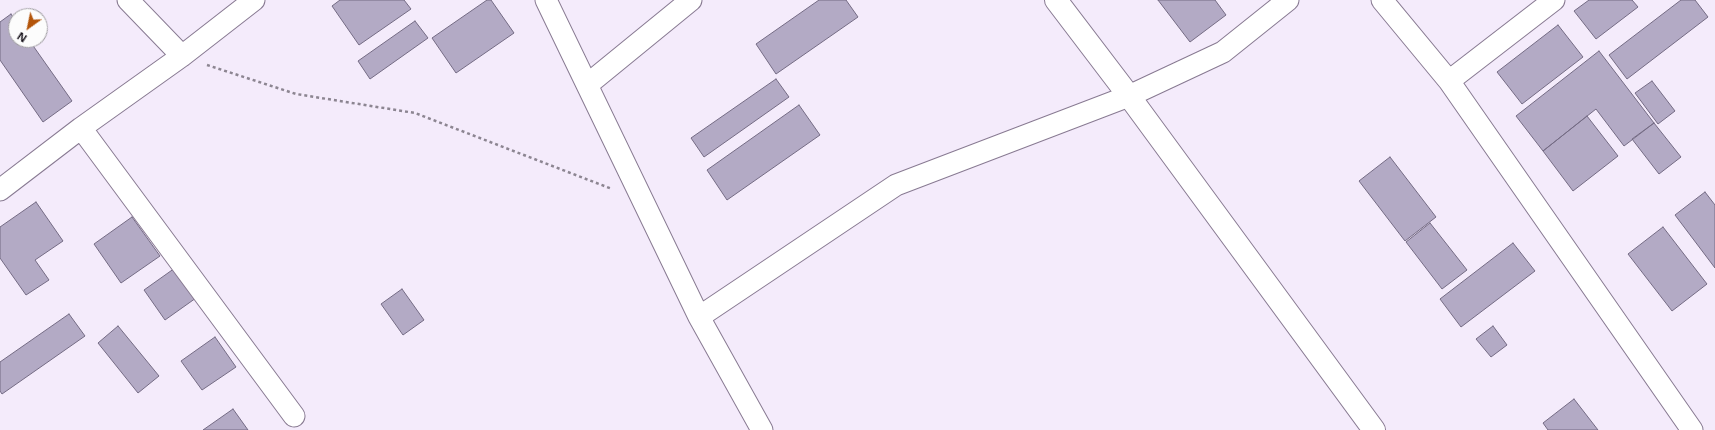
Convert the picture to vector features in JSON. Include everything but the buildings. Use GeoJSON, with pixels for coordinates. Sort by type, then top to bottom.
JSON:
{"type":"FeatureCollection","features":[{"type":"Feature","properties":{"kind":"street"},"geometry":{"type":"LineString","coordinates":[[128,0],[182,56]]}},
{"type":"Feature","properties":{"kind":"street"},"geometry":{"type":"LineString","coordinates":[[0,190],[81,128],[182,56],[254,0]]}},
{"type":"Feature","properties":{"kind":"street"},"geometry":{"type":"LineString","coordinates":[[546,0],[699,317],[762,430]]}},
{"type":"Feature","properties":{"kind":"street"},"geometry":{"type":"LineString","coordinates":[[587,85],[691,0]]}},
{"type":"Feature","properties":{"kind":"street"},"geometry":{"type":"LineString","coordinates":[[1056,0],[1129,96],[1374,430]]}},
{"type":"Feature","properties":{"kind":"street"},"geometry":{"type":"LineString","coordinates":[[699,317],[896,185],[1129,96],[1223,52],[1288,0]]}},
{"type":"Feature","properties":{"kind":"street"},"geometry":{"type":"LineString","coordinates":[[1382,0],[1449,81],[1692,430]]}},
{"type":"Feature","properties":{"kind":"street"},"geometry":{"type":"LineString","coordinates":[[1449,81],[1554,0]]}},
{"type":"Feature","properties":{"kind":"street"},"geometry":{"type":"LineString","coordinates":[[81,128],[294,416]]}},
{"type":"Feature","properties":{"kind":"path"},"geometry":{"type":"LineString","coordinates":[[182,56],[296,94],[415,113],[644,202]]}}]}
